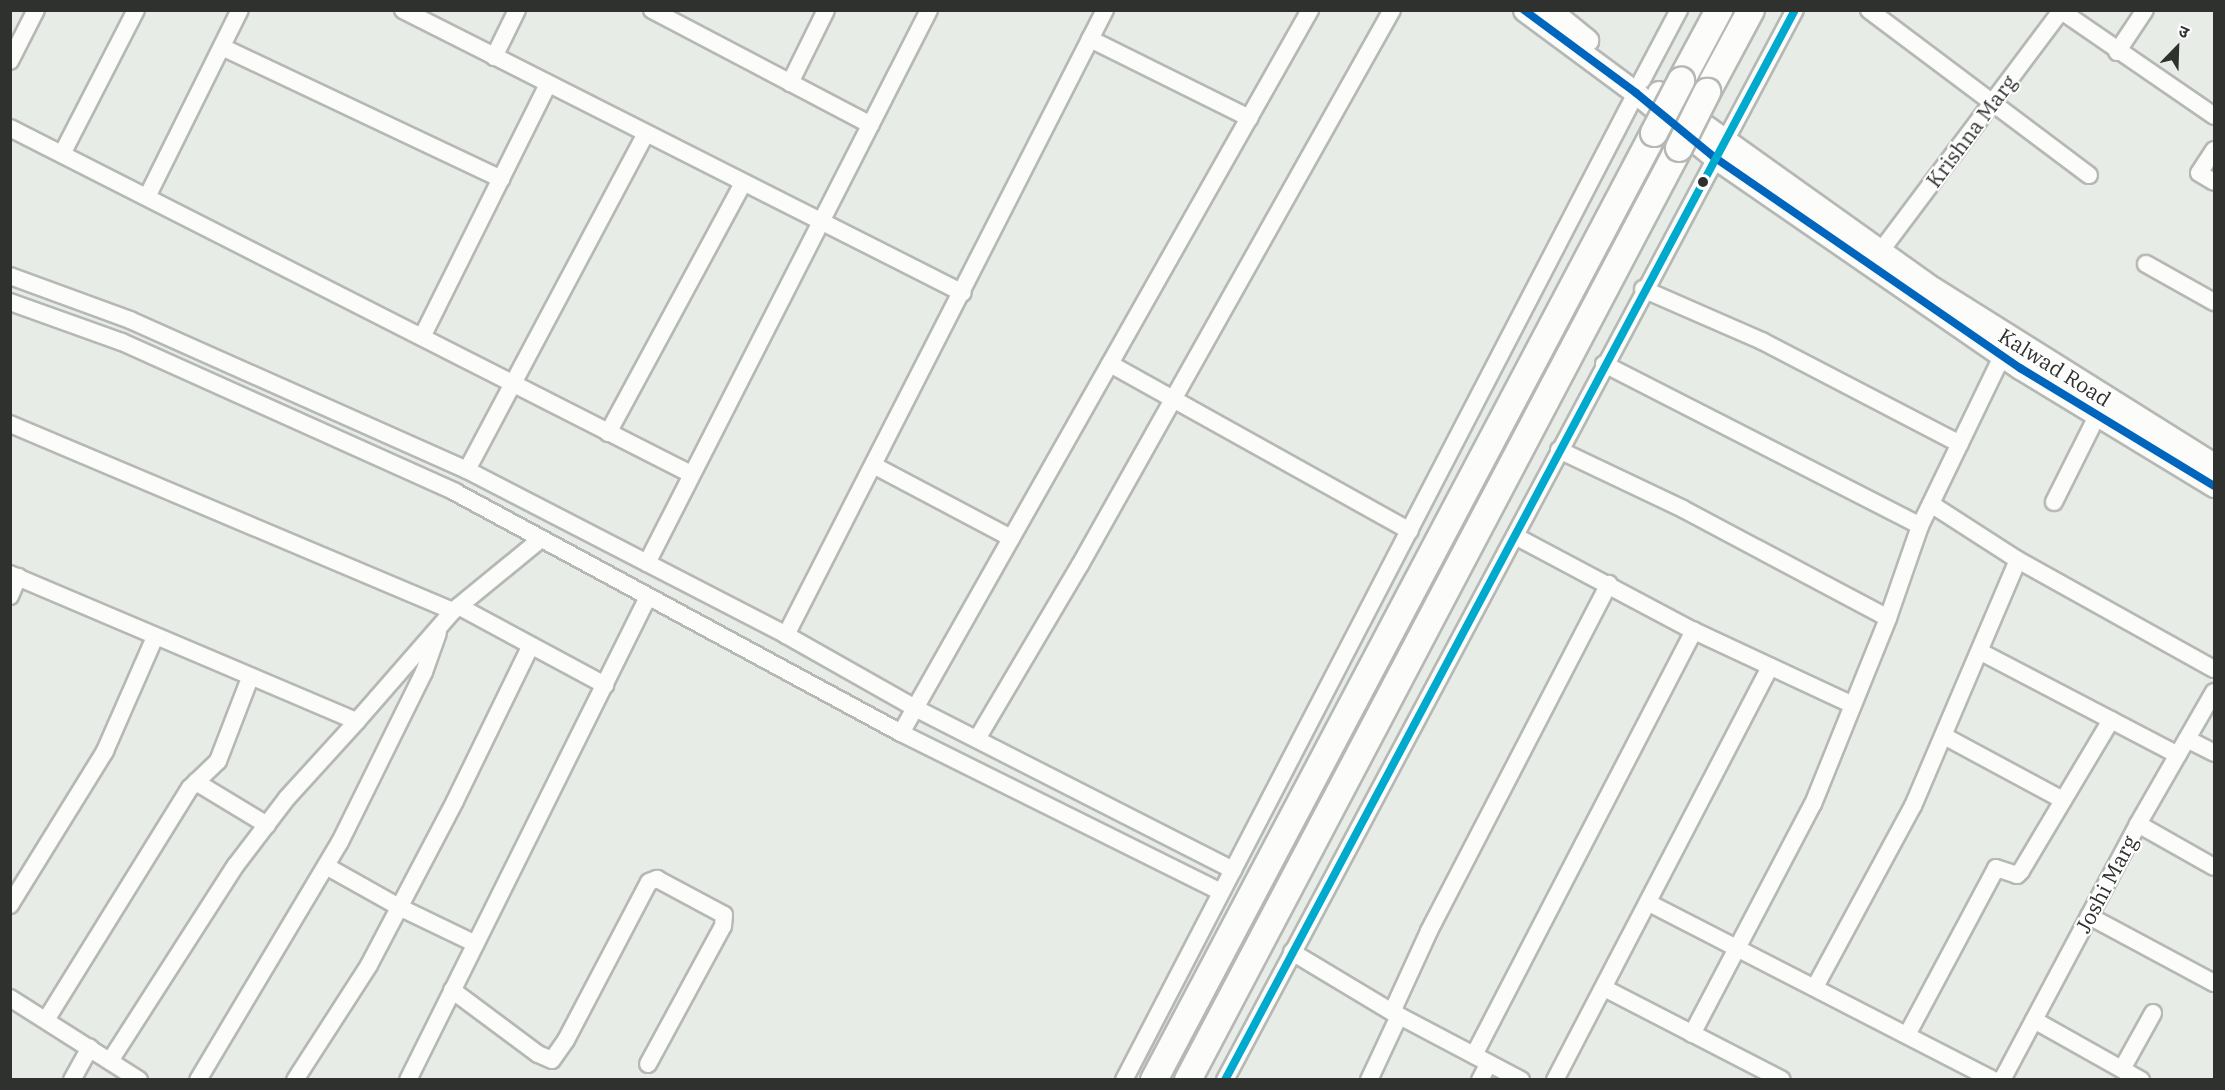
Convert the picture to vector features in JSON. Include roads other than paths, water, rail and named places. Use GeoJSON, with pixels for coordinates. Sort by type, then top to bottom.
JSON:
{"type":"FeatureCollection","features":[{"type":"Feature","properties":{"kind":"highway"},"geometry":{"type":"LineString","coordinates":[[1154,1080],[1719,10]]}},
{"type":"Feature","properties":{"kind":"highway"},"geometry":{"type":"LineString","coordinates":[[1188,1080],[1751,10]]}},
{"type":"Feature","properties":{"kind":"main road"},"geometry":{"type":"LineString","coordinates":[[1524,10],[1639,87]]}},
{"type":"Feature","properties":{"kind":"main road"},"geometry":{"type":"LineString","coordinates":[[1550,10],[1639,87],[1718,149]]}},
{"type":"Feature","properties":{"kind":"main road","name":"Kalwad Road"},"geometry":{"type":"LineString","coordinates":[[1718,149],[1880,252],[2066,375],[2214,464]]}},
{"type":"Feature","properties":{"kind":"main road","name":"Kalwad Road"},"geometry":{"type":"LineString","coordinates":[[1718,149],[2002,356],[2214,486]]}},
{"type":"Feature","properties":{"kind":"street"},"geometry":{"type":"LineString","coordinates":[[10,61],[36,10]]}},
{"type":"Feature","properties":{"kind":"street"},"geometry":{"type":"LineString","coordinates":[[62,154],[136,10]]}},
{"type":"Feature","properties":{"kind":"street"},"geometry":{"type":"LineString","coordinates":[[147,197],[240,10]]}},
{"type":"Feature","properties":{"kind":"street"},"geometry":{"type":"LineString","coordinates":[[403,10],[963,293]]}},
{"type":"Feature","properties":{"kind":"street"},"geometry":{"type":"LineString","coordinates":[[494,57],[517,10]]}},
{"type":"Feature","properties":{"kind":"street"},"geometry":{"type":"LineString","coordinates":[[652,10],[871,125]]}},
{"type":"Feature","properties":{"kind":"street"},"geometry":{"type":"LineString","coordinates":[[790,83],[826,10]]}},
{"type":"Feature","properties":{"kind":"street"},"geometry":{"type":"LineString","coordinates":[[647,563],[929,10]]}},
{"type":"Feature","properties":{"kind":"street"},"geometry":{"type":"LineString","coordinates":[[786,635],[963,293],[1105,10]]}},
{"type":"Feature","properties":{"kind":"street"},"geometry":{"type":"LineString","coordinates":[[901,734],[1310,10]]}},
{"type":"Feature","properties":{"kind":"street"},"geometry":{"type":"LineString","coordinates":[[977,739],[1080,565],[1172,397],[1392,10]]}},
{"type":"Feature","properties":{"kind":"street"},"geometry":{"type":"LineString","coordinates":[[1124,1080],[1233,870],[1297,740],[1410,531],[1679,10]]}},
{"type":"Feature","properties":{"kind":"street"},"geometry":{"type":"LineString","coordinates":[[1225,1080],[1515,536],[1643,289],[1795,10]]}},
{"type":"Feature","properties":{"kind":"street"},"geometry":{"type":"LineString","coordinates":[[1869,10],[2089,175]]}},
{"type":"Feature","properties":{"kind":"street"},"geometry":{"type":"LineString","coordinates":[[2117,52],[2145,10]]}},
{"type":"Feature","properties":{"kind":"street"},"geometry":{"type":"LineString","coordinates":[[2061,11],[2117,52],[2214,116]]}},
{"type":"Feature","properties":{"kind":"street","name":"Krishna Marg"},"geometry":{"type":"LineString","coordinates":[[1880,252],[2061,11]]}},
{"type":"Feature","properties":{"kind":"street"},"geometry":{"type":"LineString","coordinates":[[1090,39],[1250,118]]}},
{"type":"Feature","properties":{"kind":"street"},"geometry":{"type":"LineString","coordinates":[[222,47],[501,179]]}},
{"type":"Feature","properties":{"kind":"street"},"geometry":{"type":"LineString","coordinates":[[422,338],[548,84]]}},
{"type":"Feature","properties":{"kind":"street"},"geometry":{"type":"LineString","coordinates":[[2178,103],[2214,128]]}},
{"type":"Feature","properties":{"kind":"street"},"geometry":{"type":"LineString","coordinates":[[10,128],[692,474]]}},
{"type":"Feature","properties":{"kind":"street"},"geometry":{"type":"LineString","coordinates":[[467,471],[646,134]]}},
{"type":"Feature","properties":{"kind":"street"},"geometry":{"type":"LineString","coordinates":[[2214,150],[2199,173],[2214,182]]}},
{"type":"Feature","properties":{"kind":"street"},"geometry":{"type":"LineString","coordinates":[[608,433],[743,183]]}},
{"type":"Feature","properties":{"kind":"street"},"geometry":{"type":"LineString","coordinates":[[2146,264],[2214,302]]}},
{"type":"Feature","properties":{"kind":"street"},"geometry":{"type":"LineString","coordinates":[[10,276],[130,320],[467,471],[786,635],[915,708],[1233,870]]}},
{"type":"Feature","properties":{"kind":"street"},"geometry":{"type":"LineString","coordinates":[[1643,289],[1762,341],[1960,444]]}},
{"type":"Feature","properties":{"kind":"street"},"geometry":{"type":"LineString","coordinates":[[10,302],[132,347],[455,492],[901,734],[1221,892]]}},
{"type":"Feature","properties":{"kind":"street"},"geometry":{"type":"LineString","coordinates":[[1692,1034],[1813,804],[1888,618],[1920,526],[2002,356]]}},
{"type":"Feature","properties":{"kind":"street"},"geometry":{"type":"LineString","coordinates":[[1110,364],[1410,531]]}},
{"type":"Feature","properties":{"kind":"street"},"geometry":{"type":"LineString","coordinates":[[1604,364],[1920,526]]}},
{"type":"Feature","properties":{"kind":"street"},"geometry":{"type":"LineString","coordinates":[[2054,502],[2097,416]]}},
{"type":"Feature","properties":{"kind":"street"},"geometry":{"type":"LineString","coordinates":[[10,424],[457,609],[605,685]]}},
{"type":"Feature","properties":{"kind":"street"},"geometry":{"type":"LineString","coordinates":[[1559,450],[1683,509],[1888,618]]}},
{"type":"Feature","properties":{"kind":"street"},"geometry":{"type":"LineString","coordinates":[[875,465],[1011,538]]}},
{"type":"Feature","properties":{"kind":"street"},"geometry":{"type":"LineString","coordinates":[[1931,504],[2018,560],[2214,669]]}},
{"type":"Feature","properties":{"kind":"street"},"geometry":{"type":"LineString","coordinates":[[1515,536],[1694,630],[1853,705]]}},
{"type":"Feature","properties":{"kind":"street"},"geometry":{"type":"LineString","coordinates":[[110,1061],[236,865],[267,825],[441,624],[541,539]]}},
{"type":"Feature","properties":{"kind":"street"},"geometry":{"type":"LineString","coordinates":[[1815,987],[1881,860],[1898,837],[1981,652],[2018,560]]}},
{"type":"Feature","properties":{"kind":"street"},"geometry":{"type":"LineString","coordinates":[[10,596],[14,576],[250,678],[357,721]]}},
{"type":"Feature","properties":{"kind":"street"},"geometry":{"type":"LineString","coordinates":[[1369,1080],[1429,931],[1610,584]]}},
{"type":"Feature","properties":{"kind":"street"},"geometry":{"type":"LineString","coordinates":[[408,1080],[648,597]]}},
{"type":"Feature","properties":{"kind":"street"},"geometry":{"type":"LineString","coordinates":[[198,1080],[326,867],[424,672],[441,624]]}},
{"type":"Feature","properties":{"kind":"street"},"geometry":{"type":"LineString","coordinates":[[1474,1055],[1694,630]]}},
{"type":"Feature","properties":{"kind":"street"},"geometry":{"type":"LineString","coordinates":[[10,905],[105,751],[155,637]]}},
{"type":"Feature","properties":{"kind":"street"},"geometry":{"type":"LineString","coordinates":[[295,1080],[369,965],[530,647]]}},
{"type":"Feature","properties":{"kind":"street"},"geometry":{"type":"LineString","coordinates":[[1981,652],[2178,755]]}},
{"type":"Feature","properties":{"kind":"street"},"geometry":{"type":"LineString","coordinates":[[1555,1080],[1770,667]]}},
{"type":"Feature","properties":{"kind":"street"},"geometry":{"type":"LineString","coordinates":[[45,1020],[196,782],[218,761],[250,678]]}},
{"type":"Feature","properties":{"kind":"street","name":"Joshi Marg"},"geometry":{"type":"LineString","coordinates":[[2002,1080],[2138,824],[2214,692]]}},
{"type":"Feature","properties":{"kind":"street"},"geometry":{"type":"LineString","coordinates":[[1907,1035],[1996,868],[2017,875],[2111,720]]}},
{"type":"Feature","properties":{"kind":"street"},"geometry":{"type":"LineString","coordinates":[[1944,736],[2063,800]]}},
{"type":"Feature","properties":{"kind":"street"},"geometry":{"type":"LineString","coordinates":[[2187,739],[2214,753]]}},
{"type":"Feature","properties":{"kind":"street"},"geometry":{"type":"LineString","coordinates":[[196,782],[267,825]]}},
{"type":"Feature","properties":{"kind":"street"},"geometry":{"type":"LineString","coordinates":[[2138,824],[2214,867]]}},
{"type":"Feature","properties":{"kind":"street"},"geometry":{"type":"LineString","coordinates":[[326,867],[399,907],[476,944]]}},
{"type":"Feature","properties":{"kind":"street"},"geometry":{"type":"LineString","coordinates":[[452,990],[538,1054],[552,1059],[566,1040],[649,882],[657,879],[724,915],[723,926],[648,1064]]}},
{"type":"Feature","properties":{"kind":"street"},"geometry":{"type":"LineString","coordinates":[[1649,903],[1993,1080]]}},
{"type":"Feature","properties":{"kind":"street"},"geometry":{"type":"LineString","coordinates":[[2089,916],[2214,983]]}},
{"type":"Feature","properties":{"kind":"street"},"geometry":{"type":"LineString","coordinates":[[1293,952],[1396,1014],[1521,1080]]}},
{"type":"Feature","properties":{"kind":"street"},"geometry":{"type":"LineString","coordinates":[[1604,988],[1782,1080]]}},
{"type":"Feature","properties":{"kind":"street"},"geometry":{"type":"LineString","coordinates":[[10,998],[139,1080]]}},
{"type":"Feature","properties":{"kind":"street"},"geometry":{"type":"LineString","coordinates":[[2122,1070],[2153,1013]]}},
{"type":"Feature","properties":{"kind":"street"},"geometry":{"type":"LineString","coordinates":[[2034,1020],[2141,1080]]}},
{"type":"Feature","properties":{"kind":"street"},"geometry":{"type":"LineString","coordinates":[[72,1080],[90,1048]]}},
{"type":"Feature","properties":{"kind":"street"},"geometry":{"type":"LineString","coordinates":[[1480,1080],[1489,1063]]}}]}
